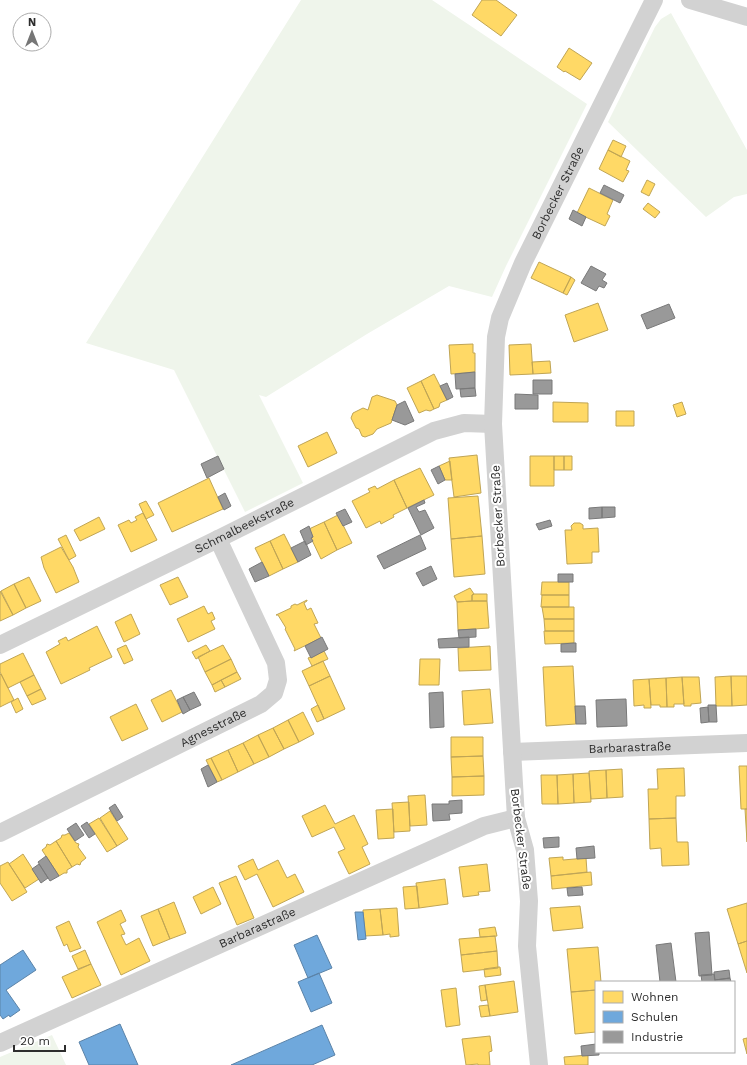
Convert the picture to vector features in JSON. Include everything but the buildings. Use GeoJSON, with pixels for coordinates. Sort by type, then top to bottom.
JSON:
{"type":"FeatureCollection","features":[{"type":"Feature","properties":{"kind":"street","name":"Borbecker Straße"},"geometry":{"type":"LineString","coordinates":[[539,1065],[527,946],[529,901],[525,858],[516,818],[512,752],[493,424],[496,337],[500,318],[523,263],[654,0]]}},
{"type":"Feature","properties":{"kind":"street"},"geometry":{"type":"LineString","coordinates":[[690,0],[747,17]]}},
{"type":"Feature","properties":{"kind":"street","name":"Schmalbeekstraße"},"geometry":{"type":"LineString","coordinates":[[0,645],[218,539],[434,431],[464,423],[493,424]]}},
{"type":"Feature","properties":{"kind":"street","name":"Agnesstraße"},"geometry":{"type":"LineString","coordinates":[[0,833],[261,704],[274,693],[278,680],[276,663],[218,539]]}},
{"type":"Feature","properties":{"kind":"street","name":"Barbarastraße"},"geometry":{"type":"LineString","coordinates":[[512,752],[747,743]]}},
{"type":"Feature","properties":{"kind":"street","name":"Barbarastraße"},"geometry":{"type":"LineString","coordinates":[[0,1043],[484,826],[516,818]]}},
{"type":"Feature","properties":{"kind":"shaded area"},"geometry":{"type":"Polygon","coordinates":[[[301,0],[432,0],[587,104],[492,297],[449,286],[367,334],[266,397],[259,395],[303,483],[245,512],[174,370],[86,343],[301,0]]]}},
{"type":"Feature","properties":{"kind":"shaded area"},"geometry":{"type":"Polygon","coordinates":[[[671,13],[747,150],[747,194],[734,197],[706,217],[608,122],[655,27],[661,19],[671,13]]]}},
{"type":"Feature","properties":{"kind":"shaded area"},"geometry":{"type":"Polygon","coordinates":[[[52,1035],[66,1065],[0,1065],[0,1057],[52,1035]]]}}]}
